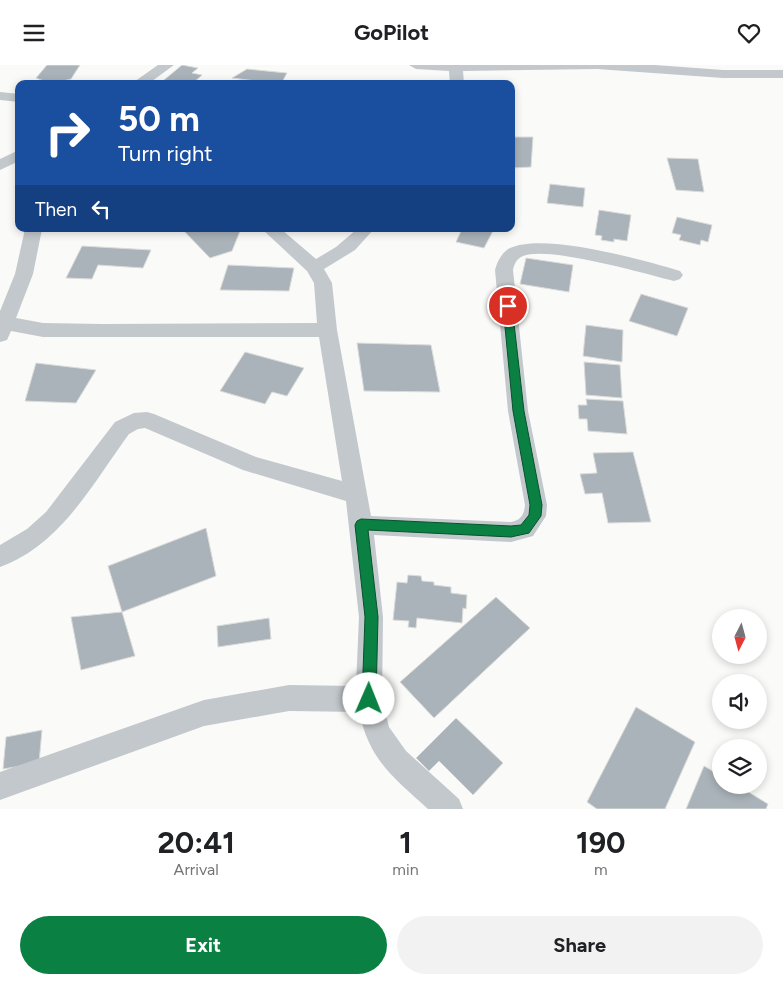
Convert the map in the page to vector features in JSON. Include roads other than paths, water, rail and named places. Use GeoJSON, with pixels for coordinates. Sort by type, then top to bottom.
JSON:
{"type":"FeatureCollection","features":[{"type":"Feature","properties":{"kind":"street"},"geometry":{"type":"LineString","coordinates":[[144,80],[167,65]]}},
{"type":"Feature","properties":{"kind":"street"},"geometry":{"type":"LineString","coordinates":[[416,65],[456,67],[597,65],[723,74],[783,74]]}},
{"type":"Feature","properties":{"kind":"street"},"geometry":{"type":"LineString","coordinates":[[456,67],[457,80]]}},
{"type":"Feature","properties":{"kind":"street"},"geometry":{"type":"LineString","coordinates":[[0,96],[15,98]]}},
{"type":"Feature","properties":{"kind":"street"},"geometry":{"type":"LineString","coordinates":[[0,165],[15,157]]}},
{"type":"Feature","properties":{"kind":"street"},"geometry":{"type":"LineString","coordinates":[[32,232],[24,273],[2,327],[102,331],[327,330]]}},
{"type":"Feature","properties":{"kind":"street"},"geometry":{"type":"LineString","coordinates":[[274,232],[314,267],[322,283],[327,330],[361,525],[371,617],[369,699],[377,733],[396,761],[449,809]]}},
{"type":"Feature","properties":{"kind":"street"},"geometry":{"type":"LineString","coordinates":[[314,267],[330,260],[351,246],[363,232]]}},
{"type":"Feature","properties":{"kind":"street"},"geometry":{"type":"LineString","coordinates":[[361,525],[511,532],[525,529],[535,516],[536,505],[518,411],[504,270],[507,259],[518,251],[531,249],[567,251],[674,275]]}},
{"type":"Feature","properties":{"kind":"street"},"geometry":{"type":"LineString","coordinates":[[0,557],[35,536],[54,519],[122,429],[134,421],[148,420],[251,464],[357,495]]}},
{"type":"Feature","properties":{"kind":"street"},"geometry":{"type":"LineString","coordinates":[[0,786],[204,713],[289,698],[369,699]]}}]}
